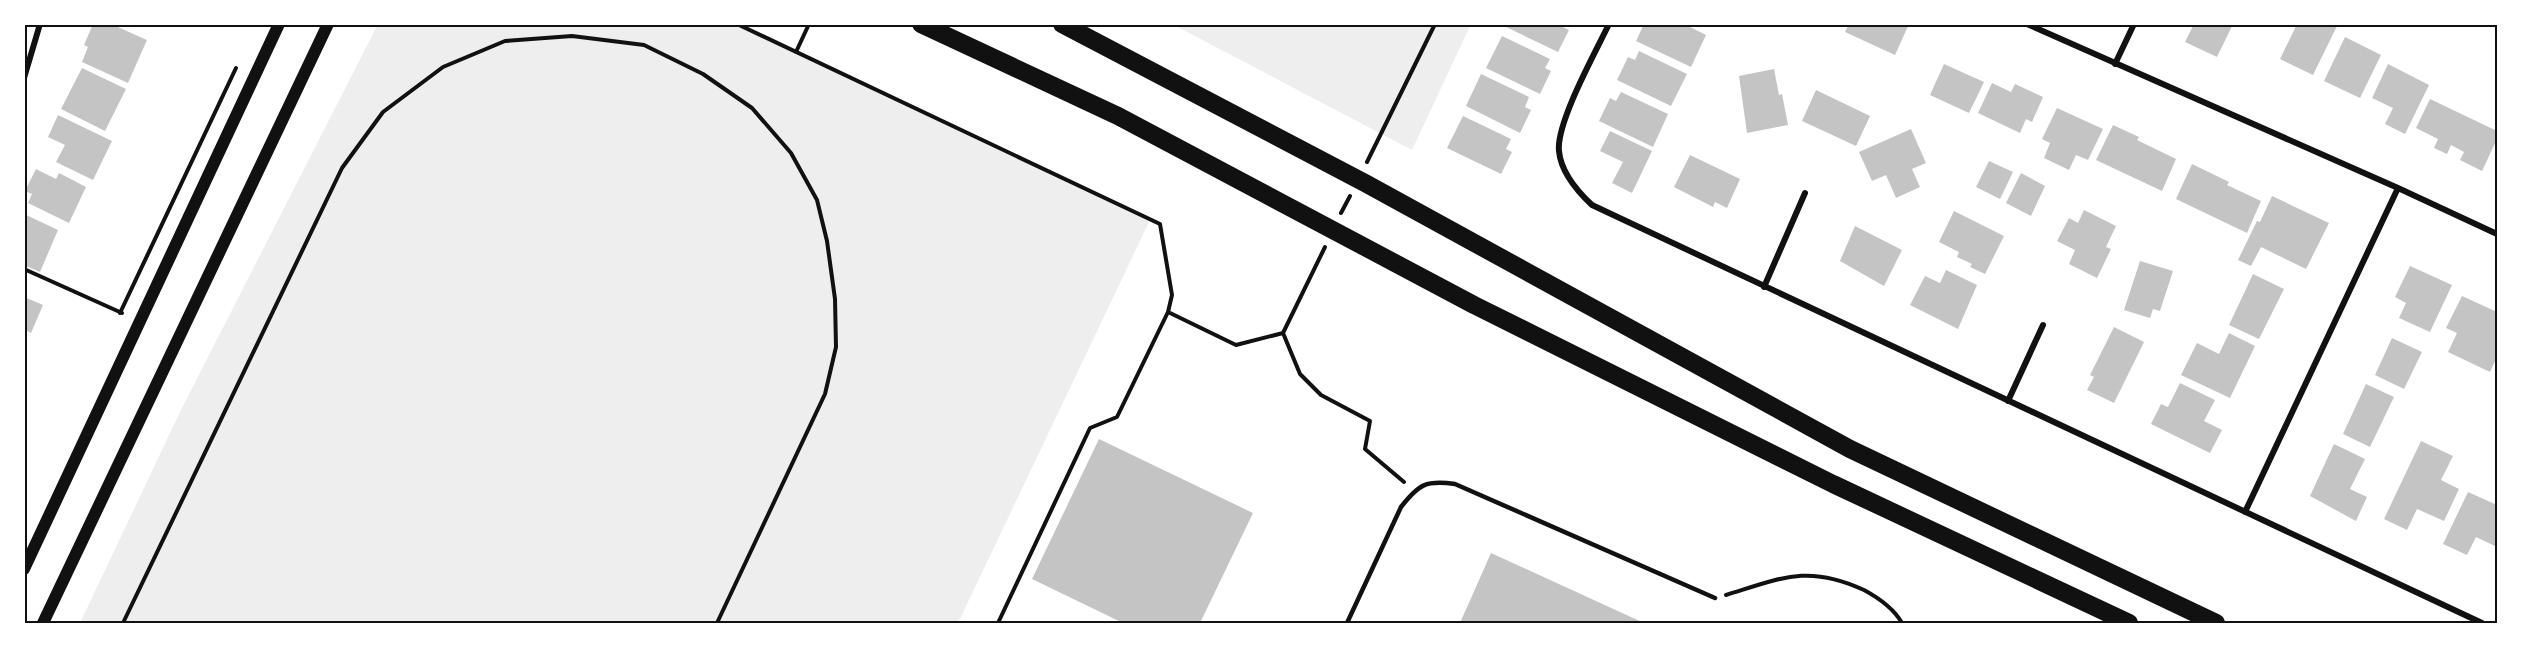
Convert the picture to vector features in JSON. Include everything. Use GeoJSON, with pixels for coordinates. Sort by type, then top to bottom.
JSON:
{"type":"FeatureCollection","features":[{"type":"Feature","properties":{"kind":"highway"},"geometry":{"type":"LineString","coordinates":[[921,24],[1118,116],[1474,305],[1833,484],[2129,623]]}},
{"type":"Feature","properties":{"kind":"highway"},"geometry":{"type":"LineString","coordinates":[[1062,24],[1365,183],[1850,449],[2216,623]]}},
{"type":"Feature","properties":{"kind":"main road"},"geometry":{"type":"LineString","coordinates":[[24,569],[279,24]]}},
{"type":"Feature","properties":{"kind":"main road"},"geometry":{"type":"LineString","coordinates":[[43,623],[328,24]]}},
{"type":"Feature","properties":{"kind":"street"},"geometry":{"type":"LineString","coordinates":[[24,78],[40,24]]}},
{"type":"Feature","properties":{"kind":"street"},"geometry":{"type":"LineString","coordinates":[[1609,24],[1560,130],[1559,152],[1566,172],[1577,190],[1592,205],[2482,623]]}},
{"type":"Feature","properties":{"kind":"street"},"geometry":{"type":"LineString","coordinates":[[2027,24],[2497,234]]}},
{"type":"Feature","properties":{"kind":"street"},"geometry":{"type":"LineString","coordinates":[[2115,64],[2134,24]]}},
{"type":"Feature","properties":{"kind":"street"},"geometry":{"type":"LineString","coordinates":[[2245,512],[2398,188]]}},
{"type":"Feature","properties":{"kind":"street"},"geometry":{"type":"LineString","coordinates":[[1764,287],[1805,193]]}},
{"type":"Feature","properties":{"kind":"street"},"geometry":{"type":"LineString","coordinates":[[2008,401],[2043,325]]}},
{"type":"Feature","properties":{"kind":"lane"},"geometry":{"type":"LineString","coordinates":[[1347,623],[1401,507],[1414,491],[1432,481],[1455,484],[1715,598]]}},
{"type":"Feature","properties":{"kind":"path"},"geometry":{"type":"LineString","coordinates":[[737,24],[1160,224],[1172,295],[1168,312],[1117,417],[1090,428],[998,623]]}},
{"type":"Feature","properties":{"kind":"path"},"geometry":{"type":"LineString","coordinates":[[796,52],[809,24]]}},
{"type":"Feature","properties":{"kind":"path"},"geometry":{"type":"LineString","coordinates":[[1362,172],[1435,24]]}},
{"type":"Feature","properties":{"kind":"path"},"geometry":{"type":"LineString","coordinates":[[123,623],[342,168],[383,112],[443,67],[505,41],[572,36],[644,45],[703,74],[752,108],[791,153],[817,200],[825,231],[835,299],[836,347],[825,394],[717,623]]}},
{"type":"Feature","properties":{"kind":"path"},"geometry":{"type":"LineString","coordinates":[[120,313],[237,66]]}},
{"type":"Feature","properties":{"kind":"path"},"geometry":{"type":"LineString","coordinates":[[1336,224],[1352,192]]}},
{"type":"Feature","properties":{"kind":"path"},"geometry":{"type":"LineString","coordinates":[[1326,244],[1283,333],[1300,374],[1321,395],[1370,421],[1365,449],[1414,491]]}},
{"type":"Feature","properties":{"kind":"path"},"geometry":{"type":"LineString","coordinates":[[24,269],[141,321]]}},
{"type":"Feature","properties":{"kind":"path"},"geometry":{"type":"LineString","coordinates":[[1168,312],[1236,345],[1283,333]]}},
{"type":"Feature","properties":{"kind":"path"},"geometry":{"type":"LineString","coordinates":[[1715,598],[1778,578],[1811,574],[1842,580],[1873,595],[1902,623]]}},
{"type":"Feature","properties":{"kind":"shaded area"},"geometry":{"type":"Polygon","coordinates":[[[378,24],[736,24],[1150,220],[958,623],[80,623],[180,412],[378,24]]]}},
{"type":"Feature","properties":{"kind":"shaded area"},"geometry":{"type":"Polygon","coordinates":[[[1172,24],[1471,24],[1412,150],[1172,24]]]}},
{"type":"Feature","properties":{"kind":"building"},"geometry":{"type":"Polygon","coordinates":[[[93,24],[111,24],[147,40],[128,83],[82,62],[88,47],[84,45],[93,24]]]}},
{"type":"Feature","properties":{"kind":"building"},"geometry":{"type":"Polygon","coordinates":[[[1505,24],[1564,24],[1563,27],[1569,30],[1558,52],[1504,26],[1505,24]]]}},
{"type":"Feature","properties":{"kind":"building"},"geometry":{"type":"Polygon","coordinates":[[[1644,24],[1684,24],[1706,35],[1691,67],[1636,41],[1644,24]]]}},
{"type":"Feature","properties":{"kind":"building"},"geometry":{"type":"Polygon","coordinates":[[[1849,24],[1909,24],[1895,55],[1845,32],[1849,24]]]}},
{"type":"Feature","properties":{"kind":"building"},"geometry":{"type":"Polygon","coordinates":[[[2194,24],[2233,24],[2217,57],[2185,42],[2194,24]]]}},
{"type":"Feature","properties":{"kind":"building"},"geometry":{"type":"Polygon","coordinates":[[[2297,24],[2338,24],[2313,75],[2280,59],[2297,24]]]}},
{"type":"Feature","properties":{"kind":"building"},"geometry":{"type":"Polygon","coordinates":[[[1502,36],[1550,59],[1545,68],[1551,71],[1540,94],[1486,68],[1502,36]]]}},
{"type":"Feature","properties":{"kind":"building"},"geometry":{"type":"Polygon","coordinates":[[[2345,37],[2381,55],[2360,98],[2324,81],[2345,37]]]}},
{"type":"Feature","properties":{"kind":"building"},"geometry":{"type":"Polygon","coordinates":[[[1639,51],[1687,74],[1671,106],[1617,80],[1628,57],[1635,60],[1639,51]]]}},
{"type":"Feature","properties":{"kind":"building"},"geometry":{"type":"Polygon","coordinates":[[[1944,64],[1984,82],[1969,113],[1930,95],[1944,64]]]}},
{"type":"Feature","properties":{"kind":"building"},"geometry":{"type":"Polygon","coordinates":[[[2388,64],[2429,85],[2405,134],[2385,124],[2393,108],[2372,98],[2388,64]]]}},
{"type":"Feature","properties":{"kind":"building"},"geometry":{"type":"Polygon","coordinates":[[[82,68],[126,89],[105,131],[61,109],[82,68]]]}},
{"type":"Feature","properties":{"kind":"building"},"geometry":{"type":"Polygon","coordinates":[[[1774,69],[1788,125],[1747,133],[1739,76],[1774,69]]]}},
{"type":"Feature","properties":{"kind":"building"},"geometry":{"type":"Polygon","coordinates":[[[1481,74],[1529,97],[1525,107],[1531,110],[1520,133],[1466,106],[1481,74]]]}},
{"type":"Feature","properties":{"kind":"building"},"geometry":{"type":"Polygon","coordinates":[[[1992,83],[2011,92],[2015,84],[2043,97],[2032,122],[2026,119],[2020,133],[1978,113],[1992,83]]]}},
{"type":"Feature","properties":{"kind":"building"},"geometry":{"type":"Polygon","coordinates":[[[1816,90],[1870,116],[1856,146],[1802,121],[1816,90]]]}},
{"type":"Feature","properties":{"kind":"building"},"geometry":{"type":"Polygon","coordinates":[[[1621,92],[1668,114],[1653,147],[1599,121],[1610,98],[1616,101],[1621,92]]]}},
{"type":"Feature","properties":{"kind":"building"},"geometry":{"type":"Polygon","coordinates":[[[2430,99],[2497,131],[2497,139],[2482,171],[2460,160],[2464,152],[2451,145],[2447,154],[2434,148],[2438,139],[2416,128],[2430,99]]]}},
{"type":"Feature","properties":{"kind":"building"},"geometry":{"type":"Polygon","coordinates":[[[2057,108],[2103,129],[2088,160],[2076,155],[2069,170],[2044,158],[2050,143],[2042,139],[2057,108]]]}},
{"type":"Feature","properties":{"kind":"building"},"geometry":{"type":"Polygon","coordinates":[[[58,115],[112,141],[93,180],[56,162],[65,145],[48,137],[58,115]]]}},
{"type":"Feature","properties":{"kind":"building"},"geometry":{"type":"Polygon","coordinates":[[[1463,116],[1511,139],[1506,149],[1512,152],[1501,174],[1447,148],[1463,116]]]}},
{"type":"Feature","properties":{"kind":"building"},"geometry":{"type":"Polygon","coordinates":[[[2113,125],[2139,137],[2137,140],[2176,159],[2162,191],[2096,160],[2113,125]]]}},
{"type":"Feature","properties":{"kind":"building"},"geometry":{"type":"Polygon","coordinates":[[[1911,129],[1926,163],[1912,169],[1920,187],[1896,198],[1886,175],[1872,181],[1859,152],[1911,129]]]}},
{"type":"Feature","properties":{"kind":"building"},"geometry":{"type":"Polygon","coordinates":[[[1610,131],[1652,151],[1632,193],[1612,183],[1623,162],[1600,151],[1610,131]]]}},
{"type":"Feature","properties":{"kind":"building"},"geometry":{"type":"Polygon","coordinates":[[[1690,155],[1740,179],[1727,208],[1715,202],[1713,207],[1674,187],[1690,155]]]}},
{"type":"Feature","properties":{"kind":"building"},"geometry":{"type":"Polygon","coordinates":[[[1989,161],[2013,172],[2000,199],[1976,187],[1989,161]]]}},
{"type":"Feature","properties":{"kind":"building"},"geometry":{"type":"Polygon","coordinates":[[[2192,164],[2229,182],[2227,185],[2261,201],[2247,233],[2176,199],[2192,164]]]}},
{"type":"Feature","properties":{"kind":"building"},"geometry":{"type":"Polygon","coordinates":[[[36,169],[56,179],[59,173],[86,187],[69,223],[28,203],[32,194],[25,191],[36,169]]]}},
{"type":"Feature","properties":{"kind":"building"},"geometry":{"type":"Polygon","coordinates":[[[2021,173],[2045,186],[2031,216],[2006,203],[2021,173]]]}},
{"type":"Feature","properties":{"kind":"building"},"geometry":{"type":"Polygon","coordinates":[[[2272,196],[2329,223],[2306,269],[2261,247],[2251,266],[2238,260],[2272,196]]]}},
{"type":"Feature","properties":{"kind":"building"},"geometry":{"type":"Polygon","coordinates":[[[2084,210],[2116,226],[2106,247],[2111,249],[2097,278],[2069,264],[2075,250],[2057,241],[2069,218],[2078,223],[2084,210]]]}},
{"type":"Feature","properties":{"kind":"building"},"geometry":{"type":"Polygon","coordinates":[[[1954,211],[2004,236],[1985,274],[1970,267],[1972,264],[1957,257],[1959,252],[1939,242],[1954,211]]]}},
{"type":"Feature","properties":{"kind":"building"},"geometry":{"type":"Polygon","coordinates":[[[24,214],[58,230],[40,272],[24,265],[24,214]]]}},
{"type":"Feature","properties":{"kind":"building"},"geometry":{"type":"Polygon","coordinates":[[[1855,226],[1902,250],[1884,286],[1840,261],[1855,226]]]}},
{"type":"Feature","properties":{"kind":"building"},"geometry":{"type":"Polygon","coordinates":[[[2140,261],[2173,271],[2160,311],[2153,309],[2150,318],[2124,310],[2140,261]]]}},
{"type":"Feature","properties":{"kind":"building"},"geometry":{"type":"Polygon","coordinates":[[[2410,266],[2452,285],[2430,332],[2399,318],[2406,303],[2395,297],[2410,266]]]}},
{"type":"Feature","properties":{"kind":"building"},"geometry":{"type":"Polygon","coordinates":[[[1946,270],[1977,285],[1958,329],[1910,305],[1925,276],[1940,283],[1946,270]]]}},
{"type":"Feature","properties":{"kind":"building"},"geometry":{"type":"Polygon","coordinates":[[[2253,274],[2284,289],[2259,339],[2229,325],[2253,274]]]}},
{"type":"Feature","properties":{"kind":"building"},"geometry":{"type":"Polygon","coordinates":[[[2462,296],[2497,312],[2497,357],[2490,372],[2448,352],[2457,333],[2446,328],[2462,296]]]}},
{"type":"Feature","properties":{"kind":"building"},"geometry":{"type":"Polygon","coordinates":[[[24,297],[43,305],[31,333],[24,329],[24,297]]]}},
{"type":"Feature","properties":{"kind":"building"},"geometry":{"type":"Polygon","coordinates":[[[2114,327],[2144,342],[2114,403],[2087,390],[2094,377],[2090,375],[2114,327]]]}},
{"type":"Feature","properties":{"kind":"building"},"geometry":{"type":"Polygon","coordinates":[[[2229,333],[2255,346],[2230,398],[2181,375],[2197,343],[2219,354],[2229,333]]]}},
{"type":"Feature","properties":{"kind":"building"},"geometry":{"type":"Polygon","coordinates":[[[2392,338],[2422,352],[2404,389],[2375,375],[2392,338]]]}},
{"type":"Feature","properties":{"kind":"building"},"geometry":{"type":"Polygon","coordinates":[[[2180,383],[2215,400],[2204,421],[2222,430],[2210,453],[2151,424],[2161,404],[2168,407],[2180,383]]]}},
{"type":"Feature","properties":{"kind":"building"},"geometry":{"type":"Polygon","coordinates":[[[2366,384],[2394,397],[2370,447],[2343,434],[2366,384]]]}},
{"type":"Feature","properties":{"kind":"building"},"geometry":{"type":"Polygon","coordinates":[[[1099,439],[1253,513],[1200,623],[1123,623],[1032,579],[1099,439]]]}},
{"type":"Feature","properties":{"kind":"building"},"geometry":{"type":"Polygon","coordinates":[[[2421,441],[2453,456],[2441,480],[2459,489],[2444,521],[2417,509],[2407,530],[2384,519],[2421,441]]]}},
{"type":"Feature","properties":{"kind":"building"},"geometry":{"type":"Polygon","coordinates":[[[2334,444],[2365,459],[2350,489],[2367,497],[2356,521],[2310,496],[2334,444]]]}},
{"type":"Feature","properties":{"kind":"building"},"geometry":{"type":"Polygon","coordinates":[[[2468,492],[2497,505],[2497,547],[2476,537],[2467,555],[2443,544],[2468,492]]]}},
{"type":"Feature","properties":{"kind":"building"},"geometry":{"type":"Polygon","coordinates":[[[1491,553],[1644,623],[1460,623],[1491,553]]]}}]}
